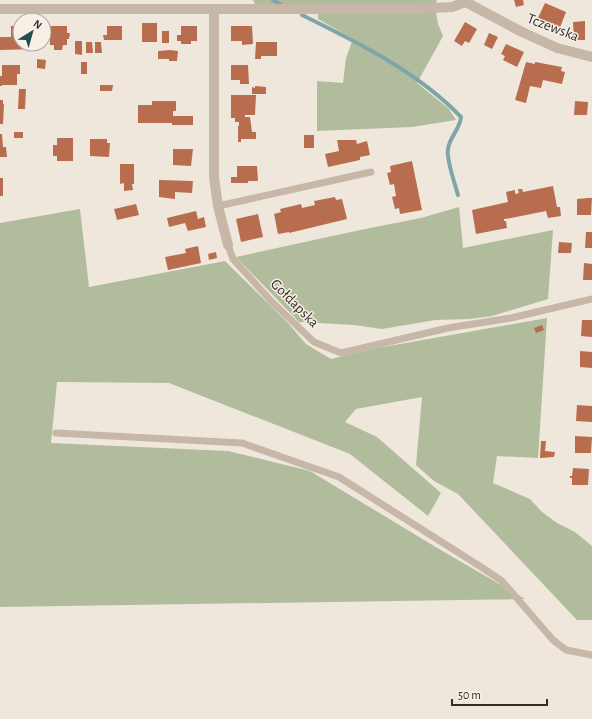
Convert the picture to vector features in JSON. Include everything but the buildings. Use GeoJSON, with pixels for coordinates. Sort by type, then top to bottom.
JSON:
{"type":"FeatureCollection","features":[{"type":"Feature","properties":{"kind":"street"},"geometry":{"type":"LineString","coordinates":[[0,9],[452,8],[464,1]]}},
{"type":"Feature","properties":{"kind":"street","name":"Tczewska"},"geometry":{"type":"LineString","coordinates":[[464,1],[520,31],[557,48],[592,57]]}},
{"type":"Feature","properties":{"kind":"street","name":"Gołdapska"},"geometry":{"type":"LineString","coordinates":[[214,9],[214,177],[218,206],[228,244]]}},
{"type":"Feature","properties":{"kind":"lane"},"geometry":{"type":"LineString","coordinates":[[218,206],[371,172]]}},
{"type":"Feature","properties":{"kind":"lane","name":"Gołdapska"},"geometry":{"type":"LineString","coordinates":[[228,244],[233,260],[272,302],[314,342],[341,353],[448,328],[511,318],[592,299]]}},
{"type":"Feature","properties":{"kind":"lane"},"geometry":{"type":"LineString","coordinates":[[56,433],[242,443],[339,477],[502,581],[553,640],[566,650],[592,655]]}},
{"type":"Feature","properties":{"kind":"green space"},"geometry":{"type":"Polygon","coordinates":[[[253,0],[437,0],[435,4],[255,4],[253,0]]]}},
{"type":"Feature","properties":{"kind":"green space"},"geometry":{"type":"Polygon","coordinates":[[[436,12],[438,24],[443,36],[417,83],[449,109],[456,120],[412,127],[317,131],[317,81],[343,83],[346,58],[353,39],[318,19],[318,14],[436,12]]]}},
{"type":"Feature","properties":{"kind":"green space"},"geometry":{"type":"Polygon","coordinates":[[[459,207],[463,248],[553,230],[548,299],[492,316],[470,319],[435,320],[382,329],[354,325],[299,322],[236,257],[421,218],[459,207]]]}},
{"type":"Feature","properties":{"kind":"green space"},"geometry":{"type":"Polygon","coordinates":[[[80,209],[89,287],[225,261],[288,323],[306,344],[331,359],[372,349],[547,318],[538,458],[497,456],[493,483],[530,499],[542,512],[557,523],[575,532],[592,546],[592,620],[577,620],[458,494],[434,481],[416,465],[422,397],[356,409],[345,422],[377,437],[441,493],[428,516],[350,454],[169,383],[57,382],[51,443],[228,451],[310,471],[525,599],[0,607],[0,223],[80,209]]]}},
{"type":"Feature","properties":{"kind":"waterway"},"geometry":{"type":"LineString","coordinates":[[273,0],[280,4]]}},
{"type":"Feature","properties":{"kind":"waterway"},"geometry":{"type":"LineString","coordinates":[[302,15],[386,59],[426,86],[461,117],[459,126],[450,141],[448,153],[449,165],[458,195]]}}]}
